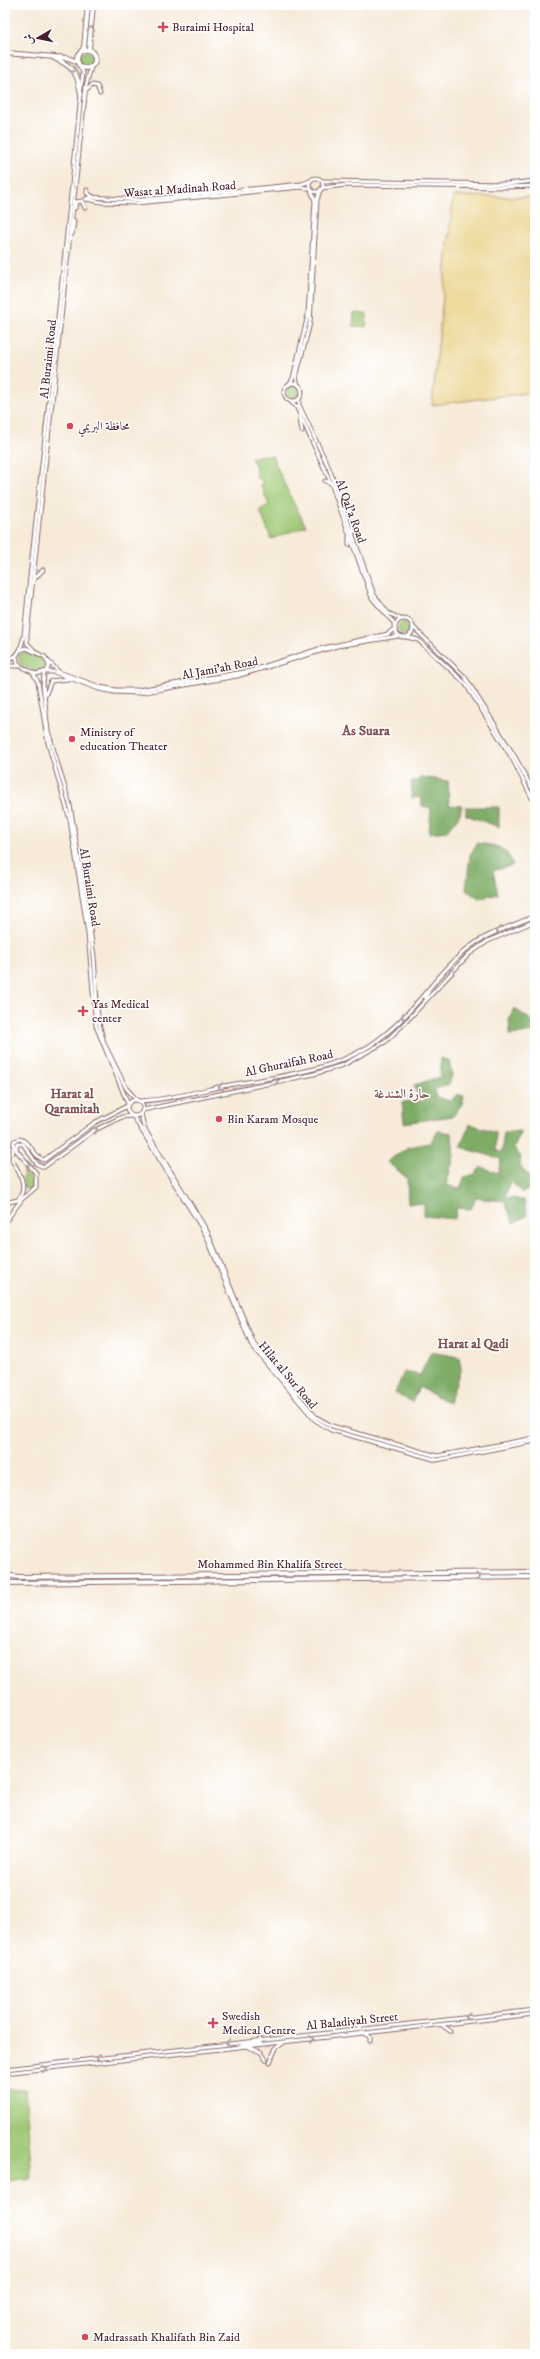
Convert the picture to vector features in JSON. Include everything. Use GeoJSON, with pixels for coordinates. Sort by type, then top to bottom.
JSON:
{"type":"FeatureCollection","features":[{"type":"Feature","properties":{"kind":"highway"},"geometry":{"type":"LineString","coordinates":[[79,64],[80,53],[84,47],[88,5]]}},
{"type":"Feature","properties":{"kind":"highway"},"geometry":{"type":"LineString","coordinates":[[5,52],[68,58],[85,68],[91,67],[95,58],[89,48],[93,5]]}},
{"type":"Feature","properties":{"kind":"highway"},"geometry":{"type":"LineString","coordinates":[[68,58],[80,53],[91,52]]}},
{"type":"Feature","properties":{"kind":"highway"},"geometry":{"type":"LineString","coordinates":[[52,57],[68,64],[75,71],[83,93]]}},
{"type":"Feature","properties":{"kind":"highway","name":"Mohammed Bin Khalifa Street"},"geometry":{"type":"LineString","coordinates":[[5,1575],[19,1577],[535,1572]]}},
{"type":"Feature","properties":{"kind":"highway","name":"Mohammed Bin Khalifa Street"},"geometry":{"type":"LineString","coordinates":[[5,1583],[535,1577]]}},
{"type":"Feature","properties":{"kind":"main road","name":"Al Buraimi Road"},"geometry":{"type":"LineString","coordinates":[[35,651],[27,640],[69,249],[83,93],[83,72],[79,64]]}},
{"type":"Feature","properties":{"kind":"main road","name":"Al Buraimi Road"},"geometry":{"type":"LineString","coordinates":[[20,650],[24,636],[40,475],[53,371],[83,93],[87,75],[91,67]]}},
{"type":"Feature","properties":{"kind":"main road"},"geometry":{"type":"LineString","coordinates":[[83,93],[94,85],[99,88],[100,94]]}},
{"type":"Feature","properties":{"kind":"main road","name":"Wasat al Madinah Road"},"geometry":{"type":"LineString","coordinates":[[311,189],[302,187],[137,204],[101,202],[86,199],[94,197],[148,200],[302,184],[315,178],[322,181]]}},
{"type":"Feature","properties":{"kind":"main road"},"geometry":{"type":"LineString","coordinates":[[310,181],[315,201],[308,315],[293,378],[285,388],[284,394],[290,401],[299,398],[301,393],[296,377],[310,323],[317,200],[322,181],[506,184],[535,181]]}},
{"type":"Feature","properties":{"kind":"main road"},"geometry":{"type":"LineString","coordinates":[[311,189],[346,185],[535,186]]}},
{"type":"Feature","properties":{"kind":"main road"},"geometry":{"type":"LineString","coordinates":[[86,190],[88,195],[94,197]]}},
{"type":"Feature","properties":{"kind":"main road"},"geometry":{"type":"LineString","coordinates":[[69,249],[76,202],[84,202],[85,208]]}},
{"type":"Feature","properties":{"kind":"main road"},"geometry":{"type":"LineString","coordinates":[[289,384],[298,385]]}},
{"type":"Feature","properties":{"kind":"main road","name":"Al Qal'a Road"},"geometry":{"type":"LineString","coordinates":[[299,398],[298,404],[324,457],[378,603],[393,617],[401,619]]}},
{"type":"Feature","properties":{"kind":"main road","name":"Al Qal'a Road"},"geometry":{"type":"LineString","coordinates":[[290,401],[299,412],[331,483],[372,598],[394,622],[394,627]]}},
{"type":"Feature","properties":{"kind":"main road"},"geometry":{"type":"LineString","coordinates":[[299,412],[302,431]]}},
{"type":"Feature","properties":{"kind":"main road"},"geometry":{"type":"LineString","coordinates":[[325,481],[331,483]]}},
{"type":"Feature","properties":{"kind":"main road"},"geometry":{"type":"LineString","coordinates":[[338,492],[342,493]]}},
{"type":"Feature","properties":{"kind":"main road"},"geometry":{"type":"LineString","coordinates":[[354,522],[354,540]]}},
{"type":"Feature","properties":{"kind":"main road"},"geometry":{"type":"LineString","coordinates":[[348,529],[349,545]]}},
{"type":"Feature","properties":{"kind":"main road"},"geometry":{"type":"LineString","coordinates":[[362,562],[368,564]]}},
{"type":"Feature","properties":{"kind":"main road"},"geometry":{"type":"LineString","coordinates":[[33,580],[43,570]]}},
{"type":"Feature","properties":{"kind":"main road"},"geometry":{"type":"LineString","coordinates":[[535,794],[516,757],[465,677],[413,627],[410,621],[401,619],[394,627],[399,636],[415,638],[465,683],[512,758],[535,804]]}},
{"type":"Feature","properties":{"kind":"main road","name":"Al Jami'ah Road"},"geometry":{"type":"LineString","coordinates":[[48,661],[54,669],[66,675],[114,690],[138,690],[250,671],[325,647],[388,634],[394,627]]}},
{"type":"Feature","properties":{"kind":"main road"},"geometry":{"type":"LineString","coordinates":[[407,637],[412,633],[413,627]]}},
{"type":"Feature","properties":{"kind":"main road","name":"Al Jami'ah Road"},"geometry":{"type":"LineString","coordinates":[[44,673],[54,672],[70,679],[114,692],[139,693],[246,674],[337,646],[399,636]]}},
{"type":"Feature","properties":{"kind":"main road"},"geometry":{"type":"LineString","coordinates":[[5,662],[16,655],[20,650],[26,648],[46,657],[49,665],[44,673],[32,673],[18,666],[5,666]]}},
{"type":"Feature","properties":{"kind":"main road"},"geometry":{"type":"LineString","coordinates":[[16,655],[16,663],[18,666]]}},
{"type":"Feature","properties":{"kind":"main road","name":"Al Buraimi Road"},"geometry":{"type":"LineString","coordinates":[[32,673],[38,682],[46,733],[72,827],[88,933],[96,1026],[127,1105],[128,1112],[133,1116]]}},
{"type":"Feature","properties":{"kind":"main road","name":"Al Buraimi Road"},"geometry":{"type":"LineString","coordinates":[[44,673],[44,698],[49,735],[73,819],[92,938],[100,1028],[126,1088],[138,1101],[142,1111]]}},
{"type":"Feature","properties":{"kind":"main road"},"geometry":{"type":"LineString","coordinates":[[44,698],[51,681],[70,679]]}},
{"type":"Feature","properties":{"kind":"main road"},"geometry":{"type":"LineString","coordinates":[[165,682],[170,685]]}},
{"type":"Feature","properties":{"kind":"main road","name":"Al Ghuraifah Road"},"geometry":{"type":"LineString","coordinates":[[127,1105],[138,1101],[312,1069],[342,1060],[383,1037],[399,1022],[455,960],[477,942],[535,916]]}},
{"type":"Feature","properties":{"kind":"main road","name":"Al Ghuraifah Road"},"geometry":{"type":"LineString","coordinates":[[133,1116],[142,1111],[314,1074],[343,1065],[385,1042],[428,999],[469,954],[488,941],[535,921]]}},
{"type":"Feature","properties":{"kind":"main road"},"geometry":{"type":"LineString","coordinates":[[428,999],[426,1000],[425,997],[437,980]]}},
{"type":"Feature","properties":{"kind":"main road"},"geometry":{"type":"LineString","coordinates":[[5,1199],[12,1202],[21,1196],[22,1178],[12,1160],[14,1142],[20,1139],[25,1141],[43,1160],[94,1123],[127,1105]]}},
{"type":"Feature","properties":{"kind":"main road","name":"Hilat al Sur Road"},"geometry":{"type":"LineString","coordinates":[[142,1111],[144,1128],[207,1231],[254,1344],[316,1417],[332,1426],[437,1456],[535,1438]]}},
{"type":"Feature","properties":{"kind":"main road"},"geometry":{"type":"LineString","coordinates":[[5,1222],[7,1215],[34,1189],[36,1177],[36,1173],[16,1150],[17,1144],[23,1144],[36,1164],[41,1167],[47,1167],[97,1128],[122,1117],[133,1116]]}},
{"type":"Feature","properties":{"kind":"main road","name":"Hilat al Sur Road"},"geometry":{"type":"LineString","coordinates":[[133,1116],[204,1233],[252,1346],[322,1426],[437,1460],[535,1441]]}},
{"type":"Feature","properties":{"kind":"main road"},"geometry":{"type":"LineString","coordinates":[[60,1149],[63,1154]]}},
{"type":"Feature","properties":{"kind":"main road","name":"Al Baladiyah Street"},"geometry":{"type":"LineString","coordinates":[[5,2069],[260,2039],[535,2010]]}},
{"type":"Feature","properties":{"kind":"main road","name":"Al Baladiyah Street"},"geometry":{"type":"LineString","coordinates":[[5,2073],[535,2014]]}},
{"type":"Feature","properties":{"kind":"main road"},"geometry":{"type":"LineString","coordinates":[[442,2025],[450,2031]]}},
{"type":"Feature","properties":{"kind":"main road"},"geometry":{"type":"LineString","coordinates":[[365,2033],[370,2037],[370,2041]]}},
{"type":"Feature","properties":{"kind":"main road"},"geometry":{"type":"LineString","coordinates":[[238,2048],[246,2044],[260,2042],[260,2039]]}},
{"type":"Feature","properties":{"kind":"main road"},"geometry":{"type":"LineString","coordinates":[[270,2062],[276,2048],[284,2042]]}},
{"type":"Feature","properties":{"kind":"main road"},"geometry":{"type":"LineString","coordinates":[[246,2047],[261,2052],[266,2060]]}},
{"type":"Feature","properties":{"kind":"green space"},"geometry":{"type":"Polygon","coordinates":[[[86,52],[91,54],[93,59],[91,64],[86,66],[81,64],[79,59],[81,54],[86,52]]]}},
{"type":"Feature","properties":{"kind":"green space"},"geometry":{"type":"Polygon","coordinates":[[[354,313],[367,314],[366,327],[353,326],[354,313]]]}},
{"type":"Feature","properties":{"kind":"green space"},"geometry":{"type":"Polygon","coordinates":[[[295,386],[298,387],[298,397],[291,398],[288,397],[287,390],[288,387],[295,386]]]}},
{"type":"Feature","properties":{"kind":"green space"},"geometry":{"type":"Polygon","coordinates":[[[262,455],[272,456],[291,498],[306,526],[271,539],[260,510],[269,505],[261,486],[263,484],[260,477],[257,479],[255,465],[251,458],[262,455]]]}},
{"type":"Feature","properties":{"kind":"green space"},"geometry":{"type":"Polygon","coordinates":[[[402,622],[406,622],[410,628],[406,634],[402,634],[398,630],[398,626],[402,622]]]}},
{"type":"Feature","properties":{"kind":"green space"},"geometry":{"type":"Polygon","coordinates":[[[29,651],[45,659],[48,665],[46,670],[40,673],[19,664],[19,654],[29,651]]]}},
{"type":"Feature","properties":{"kind":"green space"},"geometry":{"type":"Polygon","coordinates":[[[420,777],[448,781],[449,805],[462,806],[459,816],[447,831],[429,833],[431,808],[422,806],[421,797],[412,798],[411,781],[419,780],[420,777]]]}},
{"type":"Feature","properties":{"kind":"green space"},"geometry":{"type":"Polygon","coordinates":[[[466,807],[499,807],[499,827],[466,815],[466,807]]]}},
{"type":"Feature","properties":{"kind":"green space"},"geometry":{"type":"Polygon","coordinates":[[[477,843],[500,848],[507,854],[513,865],[493,871],[498,894],[479,899],[466,890],[470,855],[477,843]]]}},
{"type":"Feature","properties":{"kind":"green space"},"geometry":{"type":"Polygon","coordinates":[[[514,1008],[535,1023],[535,1032],[510,1035],[509,1020],[514,1008]]]}},
{"type":"Feature","properties":{"kind":"green space"},"geometry":{"type":"Polygon","coordinates":[[[441,1058],[449,1061],[452,1075],[449,1085],[435,1089],[436,1097],[450,1101],[457,1094],[464,1096],[462,1104],[453,1116],[404,1123],[402,1102],[423,1101],[424,1095],[417,1094],[414,1085],[440,1077],[441,1058]]]}},
{"type":"Feature","properties":{"kind":"green space"},"geometry":{"type":"Polygon","coordinates":[[[470,1124],[496,1132],[495,1150],[501,1153],[504,1132],[521,1131],[514,1148],[521,1157],[519,1164],[535,1184],[523,1193],[510,1181],[505,1197],[524,1200],[527,1216],[513,1223],[505,1201],[476,1198],[471,1209],[457,1208],[455,1219],[424,1216],[424,1204],[408,1203],[407,1178],[387,1162],[408,1147],[430,1143],[438,1131],[452,1133],[454,1156],[446,1185],[459,1189],[465,1177],[475,1174],[481,1167],[498,1173],[501,1159],[460,1147],[470,1124]]]}},
{"type":"Feature","properties":{"kind":"green space"},"geometry":{"type":"Polygon","coordinates":[[[23,1169],[34,1183],[33,1188],[30,1190],[23,1187],[23,1169]]]}},
{"type":"Feature","properties":{"kind":"green space"},"geometry":{"type":"Polygon","coordinates":[[[431,1352],[459,1357],[461,1368],[449,1403],[419,1387],[412,1402],[395,1393],[404,1372],[420,1375],[431,1352]]]}},
{"type":"Feature","properties":{"kind":"green space"},"geometry":{"type":"Polygon","coordinates":[[[25,2089],[32,2178],[5,2181],[5,2090],[25,2089]]]}},
{"type":"Feature","properties":{"kind":"sand"},"geometry":{"type":"Polygon","coordinates":[[[535,195],[535,392],[432,405],[453,196],[530,197],[535,195]]]}},
{"type":"Feature","properties":{"kind":"place","name":"Buraimi Hospital"},"geometry":{"type":"Point","coordinates":[163,27]}},
{"type":"Feature","properties":{"kind":"place","name":"محافظة البريمي"},"geometry":{"type":"Point","coordinates":[70,426]}},
{"type":"Feature","properties":{"kind":"place","name":"Ministry of education Theater"},"geometry":{"type":"Point","coordinates":[72,739]}},
{"type":"Feature","properties":{"kind":"place","name":"Yas Medical center"},"geometry":{"type":"Point","coordinates":[83,1011]}},
{"type":"Feature","properties":{"kind":"place","name":"Bin Karam Mosque"},"geometry":{"type":"Point","coordinates":[219,1119]}},
{"type":"Feature","properties":{"kind":"place","name":"Swedish Medical Centre"},"geometry":{"type":"Point","coordinates":[213,2023]}},
{"type":"Feature","properties":{"kind":"place","name":"Madrassath Khalifath Bin Zaid"},"geometry":{"type":"Point","coordinates":[85,2337]}},
{"type":"Feature","properties":{"kind":"district","name":"As Suara"},"geometry":{"type":"Point","coordinates":[366,730]}},
{"type":"Feature","properties":{"kind":"district","name":"حارة الشندغة"},"geometry":{"type":"Point","coordinates":[402,1093]}},
{"type":"Feature","properties":{"kind":"district","name":"Harat al Qaramitah"},"geometry":{"type":"Point","coordinates":[72,1100]}},
{"type":"Feature","properties":{"kind":"district","name":"Harat al Qadi"},"geometry":{"type":"Point","coordinates":[473,1343]}}]}
